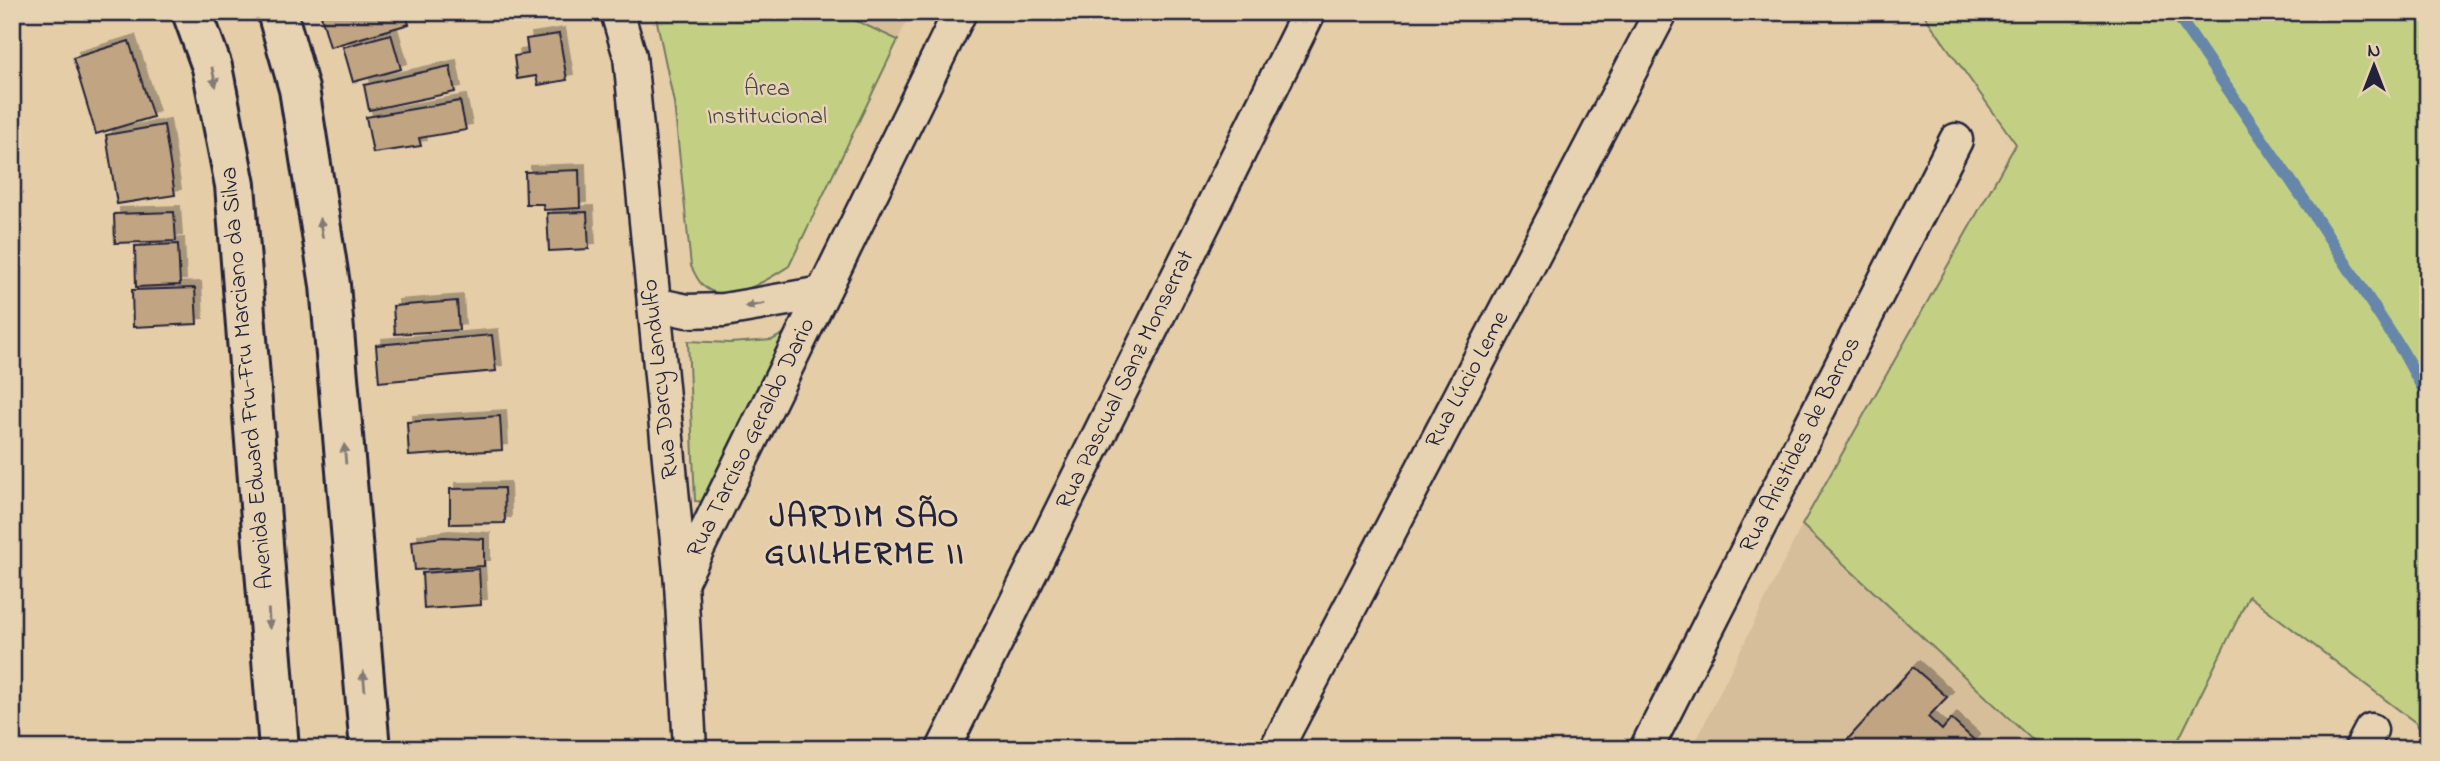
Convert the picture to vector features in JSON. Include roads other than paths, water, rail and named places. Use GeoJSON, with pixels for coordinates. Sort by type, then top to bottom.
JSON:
{"type":"FeatureCollection","features":[{"type":"Feature","properties":{"kind":"main road","name":"Avenida Edward Fru-Fru Marciano da Silva"},"geometry":{"type":"LineString","coordinates":[[192,12],[212,67],[235,186],[279,749]]}},
{"type":"Feature","properties":{"kind":"main road"},"geometry":{"type":"LineString","coordinates":[[277,12],[299,89],[330,285],[370,749]]}},
{"type":"Feature","properties":{"kind":"street","name":"Rua Darcy Landulfo"},"geometry":{"type":"LineString","coordinates":[[617,12],[630,56],[681,583],[690,749]]}},
{"type":"Feature","properties":{"kind":"street","name":"Rua Tarciso Geraldo Dario"},"geometry":{"type":"LineString","coordinates":[[681,583],[960,12]]}},
{"type":"Feature","properties":{"kind":"street","name":"Rua Pascual Sanz Monserrat"},"geometry":{"type":"LineString","coordinates":[[943,749],[1309,12]]}},
{"type":"Feature","properties":{"kind":"street","name":"Rua Lúcio Leme"},"geometry":{"type":"LineString","coordinates":[[1276,749],[1661,12]]}},
{"type":"Feature","properties":{"kind":"street","name":"Rua Aristides de Barros"},"geometry":{"type":"LineString","coordinates":[[1646,749],[1956,141]]}},
{"type":"Feature","properties":{"kind":"street","name":"Rua Tarciso Geraldo Dario"},"geometry":{"type":"LineString","coordinates":[[654,304],[687,311],[724,310],[822,293]]}},
{"type":"Feature","properties":{"kind":"waterway"},"geometry":{"type":"LineString","coordinates":[[2175,12],[2313,213],[2403,352],[2428,398]]}},
{"type":"Feature","properties":{"kind":"district","name":"JARDIM SÃO GUILHERME II"},"geometry":{"type":"Point","coordinates":[865,536]}},
{"type":"Feature","properties":{"kind":"park label","name":"Área Institucional"},"geometry":{"type":"Point","coordinates":[767,103]}}]}
